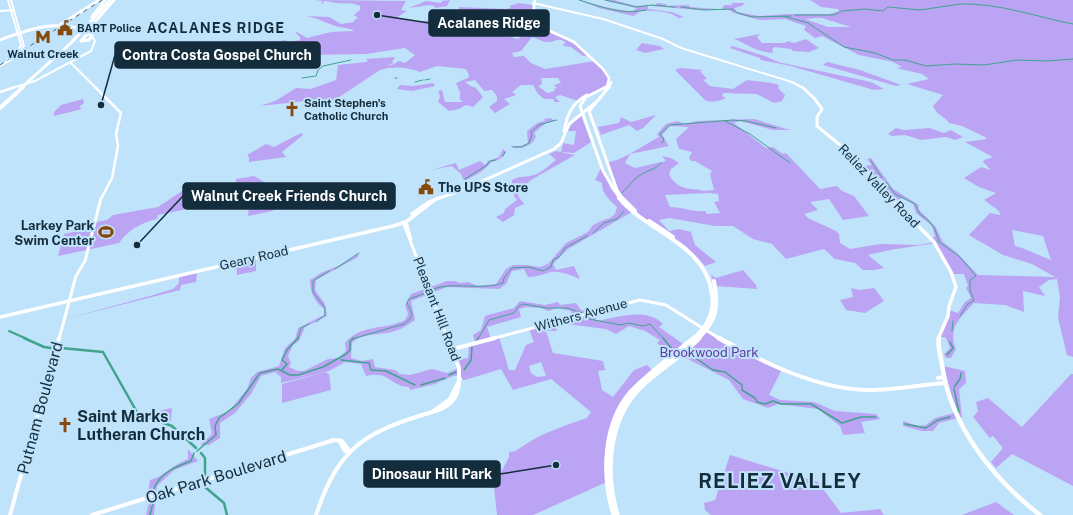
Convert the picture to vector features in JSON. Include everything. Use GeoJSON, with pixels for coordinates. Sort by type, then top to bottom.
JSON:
{"type":"FeatureCollection","features":[{"type":"Feature","properties":{"kind":"highway"},"geometry":{"type":"LineString","coordinates":[[59,26],[98,0]]}},
{"type":"Feature","properties":{"kind":"highway"},"geometry":{"type":"LineString","coordinates":[[59,26],[67,26],[82,32],[90,29],[100,17],[110,0]]}},
{"type":"Feature","properties":{"kind":"highway"},"geometry":{"type":"LineString","coordinates":[[93,38],[87,41],[80,40],[82,32],[92,16],[110,0]]}},
{"type":"Feature","properties":{"kind":"highway"},"geometry":{"type":"LineString","coordinates":[[0,104],[43,69],[90,24],[110,0]]}},
{"type":"Feature","properties":{"kind":"highway"},"geometry":{"type":"LineString","coordinates":[[0,108],[82,32],[110,0]]}},
{"type":"Feature","properties":{"kind":"highway"},"geometry":{"type":"LineString","coordinates":[[0,40],[10,36],[67,24],[93,38]]}},
{"type":"Feature","properties":{"kind":"main road"},"geometry":{"type":"LineString","coordinates":[[0,65],[18,51],[21,45],[10,0]]}},
{"type":"Feature","properties":{"kind":"main road"},"geometry":{"type":"LineString","coordinates":[[535,1],[536,20],[540,27],[539,32],[554,33]]}},
{"type":"Feature","properties":{"kind":"main road"},"geometry":{"type":"LineString","coordinates":[[535,1],[534,7],[538,23],[575,43],[607,75],[609,84],[583,100],[580,106],[603,174],[611,189],[629,210],[684,248],[702,265],[711,282],[713,294],[711,317],[706,330],[630,394],[618,414],[611,435],[607,482],[614,515]]}},
{"type":"Feature","properties":{"kind":"main road","name":"Reliez Valley Road"},"geometry":{"type":"LineString","coordinates":[[535,1],[604,19],[663,38],[680,47],[790,81],[801,86],[822,108],[816,120],[817,126],[857,159],[896,205],[934,242],[951,272],[956,287],[949,306],[948,316],[938,336],[944,383],[954,413],[964,430],[1003,483],[1024,503],[1040,515]]}},
{"type":"Feature","properties":{"kind":"main road"},"geometry":{"type":"LineString","coordinates":[[540,27],[576,42],[597,61],[610,76],[612,82],[610,89],[572,121],[558,146]]}},
{"type":"Feature","properties":{"kind":"main road"},"geometry":{"type":"LineString","coordinates":[[553,29],[554,33]]}},
{"type":"Feature","properties":{"kind":"main road"},"geometry":{"type":"LineString","coordinates":[[0,65],[18,56],[24,45],[19,34]]}},
{"type":"Feature","properties":{"kind":"main road"},"geometry":{"type":"LineString","coordinates":[[18,51],[18,56]]}},
{"type":"Feature","properties":{"kind":"main road"},"geometry":{"type":"LineString","coordinates":[[7,62],[12,56]]}},
{"type":"Feature","properties":{"kind":"main road"},"geometry":{"type":"LineString","coordinates":[[558,146],[563,135],[568,113],[576,102],[596,92]]}},
{"type":"Feature","properties":{"kind":"main road"},"geometry":{"type":"LineString","coordinates":[[595,103],[589,111],[590,116],[617,190],[625,202],[640,215],[686,246],[697,256],[711,274],[717,296],[717,305],[714,316],[706,330],[633,395],[621,416],[614,435],[611,456],[611,482],[617,515]]}},
{"type":"Feature","properties":{"kind":"main road"},"geometry":{"type":"LineString","coordinates":[[568,113],[571,118],[578,116]]}},
{"type":"Feature","properties":{"kind":"main road"},"geometry":{"type":"LineString","coordinates":[[566,120],[570,119],[572,121]]}},
{"type":"Feature","properties":{"kind":"main road","name":"Geary Road"},"geometry":{"type":"LineString","coordinates":[[0,316],[360,234],[404,222],[433,201],[551,151],[558,151],[558,146]]}},
{"type":"Feature","properties":{"kind":"street"},"geometry":{"type":"LineString","coordinates":[[0,11],[12,9]]}},
{"type":"Feature","properties":{"kind":"street"},"geometry":{"type":"LineString","coordinates":[[91,50],[95,43],[93,38]]}},
{"type":"Feature","properties":{"kind":"street"},"geometry":{"type":"LineString","coordinates":[[0,92],[35,81],[91,50],[95,50]]}},
{"type":"Feature","properties":{"kind":"street"},"geometry":{"type":"LineString","coordinates":[[12,56],[18,56]]}},
{"type":"Feature","properties":{"kind":"street","name":"Putnam Boulevard"},"geometry":{"type":"LineString","coordinates":[[10,515],[76,276],[84,261],[99,202],[112,178],[118,146],[116,134],[121,113],[70,62]]}},
{"type":"Feature","properties":{"kind":"street","name":"Pleasant Hill Road"},"geometry":{"type":"LineString","coordinates":[[316,515],[321,496],[329,480],[349,451],[361,441],[390,425],[432,412],[444,406],[452,399],[459,388],[459,368],[453,349],[426,283],[404,222]]}},
{"type":"Feature","properties":{"kind":"street","name":"Withers Avenue"},"geometry":{"type":"LineString","coordinates":[[453,349],[640,300],[655,300],[664,304],[732,347],[794,375],[853,390],[944,383]]}},
{"type":"Feature","properties":{"kind":"street"},"geometry":{"type":"LineString","coordinates":[[938,378],[944,377]]}},
{"type":"Feature","properties":{"kind":"street","name":"Oak Park Boulevard"},"geometry":{"type":"LineString","coordinates":[[92,515],[334,440],[339,440],[345,451],[349,451]]}},
{"type":"Feature","properties":{"kind":"green space"},"geometry":{"type":"Polygon","coordinates":[[[316,0],[406,1],[401,10],[407,11],[397,17],[417,22],[460,16],[459,7],[506,9],[511,8],[509,6],[519,3],[532,5],[535,18],[541,28],[539,32],[547,32],[560,36],[572,42],[589,55],[583,56],[571,47],[564,46],[563,44],[566,43],[561,40],[545,42],[532,37],[521,51],[512,53],[514,57],[524,56],[531,63],[545,69],[595,61],[607,75],[609,84],[578,101],[560,95],[555,97],[560,102],[554,102],[554,99],[544,99],[538,94],[533,85],[521,85],[512,92],[516,95],[504,99],[510,104],[495,113],[489,107],[497,101],[497,96],[492,90],[484,91],[475,80],[465,82],[472,87],[475,87],[483,97],[473,107],[466,105],[459,109],[449,111],[438,102],[440,96],[438,91],[442,90],[445,102],[463,101],[460,100],[460,92],[456,83],[468,78],[469,75],[466,69],[437,66],[420,72],[405,68],[395,68],[380,70],[327,105],[305,101],[260,106],[275,101],[296,88],[311,89],[336,80],[338,65],[366,62],[368,61],[366,59],[395,57],[392,62],[394,63],[386,66],[392,65],[399,61],[405,63],[415,55],[405,48],[366,54],[307,55],[286,59],[256,69],[242,58],[248,53],[241,49],[257,46],[255,45],[265,42],[285,40],[288,42],[300,40],[300,37],[295,32],[307,38],[331,32],[354,31],[306,16],[329,17],[341,24],[354,22],[354,20],[358,18],[354,15],[360,10],[360,6],[324,1],[322,5],[322,1],[316,0]],[[503,12],[480,14],[481,23],[460,22],[456,26],[482,30],[485,34],[503,34],[517,39],[523,36],[519,34],[525,31],[524,27],[502,20],[509,18],[508,14],[503,12]],[[541,78],[542,84],[538,86],[547,93],[555,91],[554,89],[557,88],[554,85],[561,83],[558,78],[541,78]]]}},
{"type":"Feature","properties":{"kind":"green space"},"geometry":{"type":"Polygon","coordinates":[[[450,0],[447,6],[435,8],[435,6],[429,5],[409,8],[426,1],[441,3],[442,1],[450,0]]]}},
{"type":"Feature","properties":{"kind":"green space"},"geometry":{"type":"Polygon","coordinates":[[[578,0],[631,12],[637,8],[603,0],[614,0],[636,6],[656,5],[657,3],[666,4],[666,6],[689,5],[690,7],[717,9],[722,9],[724,5],[733,5],[731,3],[745,3],[742,6],[734,8],[737,12],[759,16],[787,14],[830,14],[839,11],[838,9],[821,7],[810,0],[1073,0],[1073,357],[1067,355],[1058,318],[1060,297],[1057,279],[1049,280],[1039,287],[1045,296],[1023,291],[1024,312],[1005,305],[974,303],[957,323],[953,335],[956,349],[951,358],[946,358],[944,354],[950,348],[946,338],[939,336],[949,310],[958,313],[965,302],[971,298],[966,288],[968,286],[964,274],[952,274],[935,243],[868,255],[884,268],[863,270],[855,263],[835,259],[824,249],[786,259],[772,244],[753,239],[733,226],[715,226],[669,218],[659,220],[669,231],[679,229],[691,232],[695,245],[716,262],[705,266],[686,246],[640,215],[625,202],[617,190],[608,162],[620,159],[659,137],[657,134],[666,124],[677,121],[685,124],[697,121],[754,119],[790,130],[773,130],[740,121],[734,123],[766,148],[773,147],[783,154],[786,153],[820,189],[837,186],[842,191],[854,196],[869,216],[843,220],[829,199],[810,202],[818,210],[804,214],[808,218],[836,231],[839,234],[840,243],[850,249],[880,244],[919,245],[934,242],[931,238],[935,237],[932,226],[916,213],[913,204],[903,198],[893,201],[881,187],[887,186],[882,179],[871,174],[864,166],[872,165],[867,159],[871,158],[893,189],[919,205],[918,209],[935,226],[943,242],[956,252],[978,275],[1055,277],[1032,264],[1003,255],[969,235],[990,213],[1000,215],[999,211],[984,200],[996,193],[979,187],[964,178],[981,167],[991,170],[983,162],[984,160],[993,157],[965,142],[987,139],[985,137],[962,126],[949,123],[937,113],[933,106],[943,95],[907,84],[929,79],[922,74],[896,68],[902,67],[893,62],[859,55],[822,36],[815,38],[804,30],[806,26],[785,19],[760,20],[734,13],[729,10],[698,10],[651,6],[648,6],[648,9],[672,12],[684,17],[678,18],[666,12],[650,11],[641,11],[633,16],[599,8],[578,0]],[[822,18],[805,19],[828,27],[851,27],[822,18]],[[670,126],[662,135],[669,146],[630,154],[625,163],[635,168],[666,161],[662,156],[671,158],[679,163],[671,169],[669,174],[679,185],[702,191],[714,190],[710,174],[712,171],[695,161],[691,161],[689,158],[692,152],[679,149],[676,139],[689,127],[670,126]],[[718,194],[665,195],[670,207],[705,211],[707,214],[720,213],[714,202],[719,201],[718,194]],[[1012,230],[1015,246],[1051,260],[1043,236],[1012,230]]]}},
{"type":"Feature","properties":{"kind":"green space"},"geometry":{"type":"Polygon","coordinates":[[[760,34],[757,37],[762,43],[784,43],[788,41],[794,43],[806,39],[819,48],[809,52],[793,51],[791,49],[774,47],[772,50],[773,53],[756,49],[734,39],[760,34]]]}},
{"type":"Feature","properties":{"kind":"green space"},"geometry":{"type":"Polygon","coordinates":[[[642,43],[660,46],[664,49],[645,53],[636,50],[642,43]]]}},
{"type":"Feature","properties":{"kind":"green space"},"geometry":{"type":"Polygon","coordinates":[[[732,46],[765,56],[778,62],[871,82],[884,89],[874,90],[791,66],[761,60],[760,58],[730,48],[732,46]]]}},
{"type":"Feature","properties":{"kind":"green space"},"geometry":{"type":"Polygon","coordinates":[[[827,62],[860,70],[901,85],[896,86],[823,65],[827,62]]]}},
{"type":"Feature","properties":{"kind":"green space"},"geometry":{"type":"Polygon","coordinates":[[[680,68],[703,70],[700,71],[707,79],[703,80],[710,86],[733,89],[747,80],[779,85],[778,88],[785,95],[782,101],[774,103],[757,94],[723,93],[722,96],[726,98],[712,102],[706,101],[675,70],[680,68]]]}},
{"type":"Feature","properties":{"kind":"green space"},"geometry":{"type":"Polygon","coordinates":[[[433,83],[435,86],[412,91],[397,89],[400,85],[413,86],[433,83]]]}},
{"type":"Feature","properties":{"kind":"green space"},"geometry":{"type":"Polygon","coordinates":[[[83,99],[84,103],[79,107],[82,109],[54,116],[54,112],[61,105],[83,99]]]}},
{"type":"Feature","properties":{"kind":"green space"},"geometry":{"type":"Polygon","coordinates":[[[581,115],[591,142],[574,153],[561,152],[563,143],[574,145],[576,131],[568,131],[571,125],[581,115]]]}},
{"type":"Feature","properties":{"kind":"green space"},"geometry":{"type":"Polygon","coordinates":[[[656,115],[643,128],[637,131],[629,125],[601,135],[598,127],[619,123],[621,117],[631,122],[656,115]]]}},
{"type":"Feature","properties":{"kind":"green space"},"geometry":{"type":"Polygon","coordinates":[[[551,118],[553,120],[559,120],[546,123],[534,133],[536,136],[529,145],[522,148],[510,146],[521,146],[528,143],[527,132],[537,123],[545,121],[544,119],[551,118]]]}},
{"type":"Feature","properties":{"kind":"green space"},"geometry":{"type":"Polygon","coordinates":[[[896,128],[904,130],[929,128],[944,133],[951,130],[963,137],[955,140],[946,137],[921,140],[905,135],[892,136],[888,134],[896,128]]]}},
{"type":"Feature","properties":{"kind":"green space"},"geometry":{"type":"Polygon","coordinates":[[[301,133],[303,135],[282,152],[286,157],[249,162],[249,157],[247,155],[266,144],[274,147],[301,133]]]}},
{"type":"Feature","properties":{"kind":"green space"},"geometry":{"type":"Polygon","coordinates":[[[503,149],[506,152],[502,158],[491,162],[475,176],[464,181],[461,174],[452,166],[431,170],[456,163],[459,170],[480,161],[485,165],[488,161],[499,157],[503,149]]]}},
{"type":"Feature","properties":{"kind":"green space"},"geometry":{"type":"Polygon","coordinates":[[[556,151],[575,155],[531,180],[519,191],[518,196],[524,204],[515,208],[514,215],[503,222],[496,217],[504,213],[505,209],[517,200],[514,196],[514,191],[511,190],[512,180],[537,174],[556,160],[549,154],[556,151]]]}},
{"type":"Feature","properties":{"kind":"green space"},"geometry":{"type":"Polygon","coordinates":[[[601,168],[611,189],[632,212],[568,249],[553,264],[556,270],[574,266],[580,279],[564,273],[555,272],[528,277],[524,269],[512,271],[506,284],[499,289],[447,287],[411,301],[415,320],[407,325],[392,332],[361,337],[356,340],[352,343],[351,358],[362,361],[373,359],[375,367],[395,370],[400,374],[410,375],[432,369],[447,373],[459,368],[456,360],[468,358],[469,345],[475,343],[473,335],[481,330],[485,316],[514,308],[520,301],[545,305],[558,302],[560,305],[576,303],[582,311],[589,309],[597,321],[632,315],[649,316],[656,319],[663,324],[659,327],[686,346],[674,355],[657,343],[660,340],[645,331],[629,326],[616,334],[606,329],[559,323],[556,331],[546,331],[553,353],[603,361],[605,370],[598,371],[602,390],[613,397],[634,370],[647,365],[654,372],[618,414],[607,482],[533,515],[497,515],[494,486],[509,457],[509,452],[516,451],[548,432],[587,418],[591,412],[551,379],[513,390],[501,369],[465,380],[460,379],[460,375],[453,376],[435,384],[410,390],[409,387],[397,384],[380,375],[366,376],[361,364],[345,362],[329,371],[281,383],[281,377],[275,372],[261,376],[251,394],[235,413],[220,423],[220,438],[209,445],[200,445],[212,434],[209,419],[229,411],[247,389],[251,378],[257,372],[279,366],[285,348],[295,339],[298,328],[324,315],[324,309],[313,296],[310,280],[321,273],[340,265],[359,253],[358,257],[316,280],[315,290],[325,304],[327,316],[305,327],[299,341],[293,345],[288,356],[291,363],[289,367],[298,371],[304,371],[328,359],[339,358],[346,351],[345,343],[358,333],[405,320],[408,314],[405,305],[411,294],[447,281],[455,281],[460,283],[468,282],[478,286],[496,284],[506,269],[513,265],[540,267],[548,264],[566,243],[588,232],[593,225],[610,218],[615,214],[617,207],[603,190],[602,183],[595,180],[601,168]],[[526,307],[519,309],[521,317],[487,327],[491,339],[499,337],[509,370],[515,370],[526,345],[534,342],[529,329],[572,317],[571,311],[558,308],[548,311],[541,308],[526,307]],[[541,362],[529,366],[531,373],[537,377],[546,376],[541,362]]]}},
{"type":"Feature","properties":{"kind":"green space"},"geometry":{"type":"Polygon","coordinates":[[[254,176],[266,183],[256,191],[230,194],[230,191],[235,189],[236,179],[254,176]]]}},
{"type":"Feature","properties":{"kind":"green space"},"geometry":{"type":"Polygon","coordinates":[[[195,188],[183,197],[186,199],[206,194],[206,205],[158,215],[157,219],[146,222],[131,230],[119,243],[58,256],[64,234],[95,227],[97,222],[107,220],[113,215],[158,207],[182,191],[195,188]]]}},
{"type":"Feature","properties":{"kind":"green space"},"geometry":{"type":"Polygon","coordinates":[[[271,201],[273,211],[248,216],[249,206],[271,201]]]}},
{"type":"Feature","properties":{"kind":"green space"},"geometry":{"type":"Polygon","coordinates":[[[256,258],[256,271],[237,275],[236,262],[256,258]]]}},
{"type":"Feature","properties":{"kind":"green space"},"geometry":{"type":"Polygon","coordinates":[[[743,270],[756,285],[757,289],[715,286],[711,275],[716,278],[743,270]]]}},
{"type":"Feature","properties":{"kind":"green space"},"geometry":{"type":"Polygon","coordinates":[[[197,271],[196,282],[181,285],[180,290],[65,319],[173,289],[179,283],[179,275],[197,271]]]}},
{"type":"Feature","properties":{"kind":"green space"},"geometry":{"type":"Polygon","coordinates":[[[851,288],[860,290],[874,288],[884,301],[865,313],[846,310],[840,300],[853,297],[851,288]]]}},
{"type":"Feature","properties":{"kind":"green space","name":"Brookwood Park"},"geometry":{"type":"Polygon","coordinates":[[[706,332],[782,369],[769,395],[780,400],[814,402],[835,411],[876,414],[880,419],[861,422],[865,433],[843,435],[840,426],[818,409],[778,404],[768,408],[743,399],[729,380],[680,355],[706,332]]]}},
{"type":"Feature","properties":{"kind":"green space"},"geometry":{"type":"Polygon","coordinates":[[[943,366],[965,371],[966,383],[959,389],[962,417],[939,423],[933,431],[922,431],[903,426],[903,421],[918,426],[926,425],[935,418],[954,413],[943,366]]]}},
{"type":"Feature","properties":{"kind":"green space"},"geometry":{"type":"Polygon","coordinates":[[[325,372],[329,374],[331,390],[282,403],[282,384],[325,372]]]}},
{"type":"Feature","properties":{"kind":"green space"},"geometry":{"type":"Polygon","coordinates":[[[1071,374],[1073,374],[1073,486],[1012,454],[996,468],[991,462],[1003,448],[993,436],[990,438],[973,417],[978,411],[976,402],[988,398],[1022,427],[1071,374]]]}},
{"type":"Feature","properties":{"kind":"green space"},"geometry":{"type":"Polygon","coordinates":[[[172,408],[171,421],[146,414],[172,408]]]}},
{"type":"Feature","properties":{"kind":"green space"},"geometry":{"type":"Polygon","coordinates":[[[188,449],[198,461],[174,470],[157,486],[154,515],[146,515],[150,498],[147,499],[150,480],[160,476],[177,464],[188,459],[188,449]]]}},
{"type":"Feature","properties":{"kind":"green space"},"geometry":{"type":"Polygon","coordinates":[[[730,455],[818,482],[841,513],[880,509],[884,515],[711,515],[705,510],[704,503],[715,500],[730,455]]]}},
{"type":"Feature","properties":{"kind":"green space"},"geometry":{"type":"Polygon","coordinates":[[[996,502],[1014,515],[962,515],[996,502]]]}},
{"type":"Feature","properties":{"kind":"waterway"},"geometry":{"type":"LineString","coordinates":[[579,0],[604,8],[620,11],[628,12],[646,10]]}},
{"type":"Feature","properties":{"kind":"waterway"},"geometry":{"type":"LineString","coordinates":[[605,0],[636,7],[652,5],[675,7]]}},
{"type":"Feature","properties":{"kind":"waterway"},"geometry":{"type":"LineString","coordinates":[[795,15],[834,15],[842,11],[865,9],[883,11],[888,7],[920,10],[960,4]]}},
{"type":"Feature","properties":{"kind":"waterway"},"geometry":{"type":"LineString","coordinates":[[961,4],[975,4],[1004,8],[1073,24]]}},
{"type":"Feature","properties":{"kind":"waterway"},"geometry":{"type":"LineString","coordinates":[[681,7],[704,10],[732,9],[738,13],[752,17],[784,16]]}},
{"type":"Feature","properties":{"kind":"waterway"},"geometry":{"type":"LineString","coordinates":[[784,16],[808,23],[844,47],[875,53],[893,60],[905,60],[926,66],[955,64],[984,65],[1017,60],[1046,61],[1073,59]]}},
{"type":"Feature","properties":{"kind":"waterway"},"geometry":{"type":"LineString","coordinates":[[784,16],[791,16]]}},
{"type":"Feature","properties":{"kind":"waterway"},"geometry":{"type":"LineString","coordinates":[[302,78],[316,76],[318,70],[323,66],[351,60]]}},
{"type":"Feature","properties":{"kind":"waterway"},"geometry":{"type":"LineString","coordinates":[[425,80],[430,79]]}},
{"type":"Feature","properties":{"kind":"waterway"},"geometry":{"type":"LineString","coordinates":[[415,82],[423,80]]}},
{"type":"Feature","properties":{"kind":"waterway"},"geometry":{"type":"LineString","coordinates":[[513,147],[521,147],[529,143],[532,135],[531,132],[539,125],[556,120]]}},
{"type":"Feature","properties":{"kind":"waterway"},"geometry":{"type":"LineString","coordinates":[[662,143],[664,139],[660,134],[670,125],[733,120],[746,121],[776,128]]}},
{"type":"Feature","properties":{"kind":"waterway"},"geometry":{"type":"LineString","coordinates":[[725,121],[750,134],[790,163]]}},
{"type":"Feature","properties":{"kind":"waterway"},"geometry":{"type":"LineString","coordinates":[[503,156],[505,152]]}},
{"type":"Feature","properties":{"kind":"waterway"},"geometry":{"type":"LineString","coordinates":[[465,179],[487,165],[490,161],[496,160]]}},
{"type":"Feature","properties":{"kind":"waterway"},"geometry":{"type":"LineString","coordinates":[[871,161],[882,178]]}},
{"type":"Feature","properties":{"kind":"waterway"},"geometry":{"type":"LineString","coordinates":[[622,193],[638,177],[661,163]]}},
{"type":"Feature","properties":{"kind":"waterway"},"geometry":{"type":"LineString","coordinates":[[886,182],[895,194],[915,204],[920,214],[928,220],[935,229],[939,242],[959,256],[976,276],[970,280],[970,290],[974,300],[967,305],[960,316]]}},
{"type":"Feature","properties":{"kind":"waterway"},"geometry":{"type":"LineString","coordinates":[[593,233],[604,223],[617,219],[624,211]]}},
{"type":"Feature","properties":{"kind":"waterway"},"geometry":{"type":"LineString","coordinates":[[433,289],[450,286],[486,286],[503,283],[504,278],[512,268],[529,267],[543,271],[551,267],[553,260],[559,257],[565,248],[587,236]]}},
{"type":"Feature","properties":{"kind":"waterway"},"geometry":{"type":"LineString","coordinates":[[335,269],[359,253]]}},
{"type":"Feature","properties":{"kind":"waterway"},"geometry":{"type":"LineString","coordinates":[[316,322],[325,315],[325,308],[313,292],[313,281],[329,271]]}},
{"type":"Feature","properties":{"kind":"waterway"},"geometry":{"type":"LineString","coordinates":[[353,339],[404,324],[410,319],[412,314],[407,303],[409,299],[426,293]]}},
{"type":"Feature","properties":{"kind":"waterway"},"geometry":{"type":"LineString","coordinates":[[478,339],[489,320],[514,313],[519,306],[523,304],[546,308],[567,308],[582,313]]}},
{"type":"Feature","properties":{"kind":"waterway"},"geometry":{"type":"LineString","coordinates":[[589,319],[621,325],[628,323],[643,326],[650,324],[664,339]]}},
{"type":"Feature","properties":{"kind":"waterway"},"geometry":{"type":"LineString","coordinates":[[952,331],[953,321]]}},
{"type":"Feature","properties":{"kind":"waterway"},"geometry":{"type":"LineString","coordinates":[[298,339],[301,328],[309,324]]}},
{"type":"Feature","properties":{"kind":"waterway"},"geometry":{"type":"LineString","coordinates":[[9,331],[27,339]]}},
{"type":"Feature","properties":{"kind":"waterway"},"geometry":{"type":"LineString","coordinates":[[24,338],[44,347],[51,348]]}},
{"type":"Feature","properties":{"kind":"waterway"},"geometry":{"type":"LineString","coordinates":[[282,370],[287,364],[282,360],[287,350],[298,338]]}},
{"type":"Feature","properties":{"kind":"waterway"},"geometry":{"type":"LineString","coordinates":[[663,338],[673,350]]}},
{"type":"Feature","properties":{"kind":"waterway"},"geometry":{"type":"LineString","coordinates":[[197,451],[216,435],[215,426],[219,418],[238,404],[260,373],[278,369],[290,375],[298,375],[323,367],[346,354],[350,350],[350,341],[353,339]]}},
{"type":"Feature","properties":{"kind":"waterway"},"geometry":{"type":"LineString","coordinates":[[947,355],[953,348],[950,342]]}},
{"type":"Feature","properties":{"kind":"waterway"},"geometry":{"type":"LineString","coordinates":[[464,370],[471,360],[472,347]]}},
{"type":"Feature","properties":{"kind":"waterway"},"geometry":{"type":"LineString","coordinates":[[61,348],[103,352],[138,414],[172,426],[196,448]]}},
{"type":"Feature","properties":{"kind":"waterway"},"geometry":{"type":"LineString","coordinates":[[694,357],[713,370],[725,372],[742,385],[742,390],[755,398],[757,402],[765,404],[773,401],[781,404],[811,404],[842,423],[861,417],[876,417]]}},
{"type":"Feature","properties":{"kind":"waterway"},"geometry":{"type":"LineString","coordinates":[[341,360],[369,363],[371,370],[386,371],[415,385]]}},
{"type":"Feature","properties":{"kind":"waterway"},"geometry":{"type":"LineString","coordinates":[[449,375],[456,372]]}},
{"type":"Feature","properties":{"kind":"waterway"},"geometry":{"type":"LineString","coordinates":[[954,387],[960,379],[961,373]]}},
{"type":"Feature","properties":{"kind":"waterway"},"geometry":{"type":"LineString","coordinates":[[421,385],[445,378]]}},
{"type":"Feature","properties":{"kind":"waterway"},"geometry":{"type":"LineString","coordinates":[[954,389],[959,412]]}},
{"type":"Feature","properties":{"kind":"waterway"},"geometry":{"type":"LineString","coordinates":[[905,424],[926,428],[938,420],[950,417]]}},
{"type":"Feature","properties":{"kind":"waterway"},"geometry":{"type":"LineString","coordinates":[[153,491],[163,475],[174,468],[191,461],[194,453]]}},
{"type":"Feature","properties":{"kind":"waterway"},"geometry":{"type":"LineString","coordinates":[[201,453],[205,458],[205,487],[224,503],[227,515]]}},
{"type":"Feature","properties":{"kind":"waterway"},"geometry":{"type":"LineString","coordinates":[[150,515],[153,503]]}},
{"type":"Feature","properties":{"kind":"railway"},"geometry":{"type":"LineString","coordinates":[[0,65],[102,0]]}},
{"type":"Feature","properties":{"kind":"place","name":"Acalanes Ridge"},"geometry":{"type":"Point","coordinates":[377,15]}},
{"type":"Feature","properties":{"kind":"place","name":"BART Police"},"geometry":{"type":"Point","coordinates":[65,28]}},
{"type":"Feature","properties":{"kind":"place","name":"Walnut Creek"},"geometry":{"type":"Point","coordinates":[43,37]}},
{"type":"Feature","properties":{"kind":"place","name":"Contra Costa Gospel Church"},"geometry":{"type":"Point","coordinates":[101,105]}},
{"type":"Feature","properties":{"kind":"place","name":"Saint Stephen's Catholic Church"},"geometry":{"type":"Point","coordinates":[292,109]}},
{"type":"Feature","properties":{"kind":"place","name":"The UPS Store"},"geometry":{"type":"Point","coordinates":[426,187]}},
{"type":"Feature","properties":{"kind":"place","name":"Larkey Park Swim Center"},"geometry":{"type":"Point","coordinates":[106,232]}},
{"type":"Feature","properties":{"kind":"place","name":"Walnut Creek Friends Church"},"geometry":{"type":"Point","coordinates":[137,245]}},
{"type":"Feature","properties":{"kind":"place","name":"Saint Marks Lutheran Church"},"geometry":{"type":"Point","coordinates":[65,425]}},
{"type":"Feature","properties":{"kind":"place","name":"Dinosaur Hill Park"},"geometry":{"type":"Point","coordinates":[556,465]}},
{"type":"Feature","properties":{"kind":"district","name":"ACALANES RIDGE"},"geometry":{"type":"Point","coordinates":[216,28]}},
{"type":"Feature","properties":{"kind":"district","name":"RELIEZ VALLEY"},"geometry":{"type":"Point","coordinates":[780,481]}}]}
